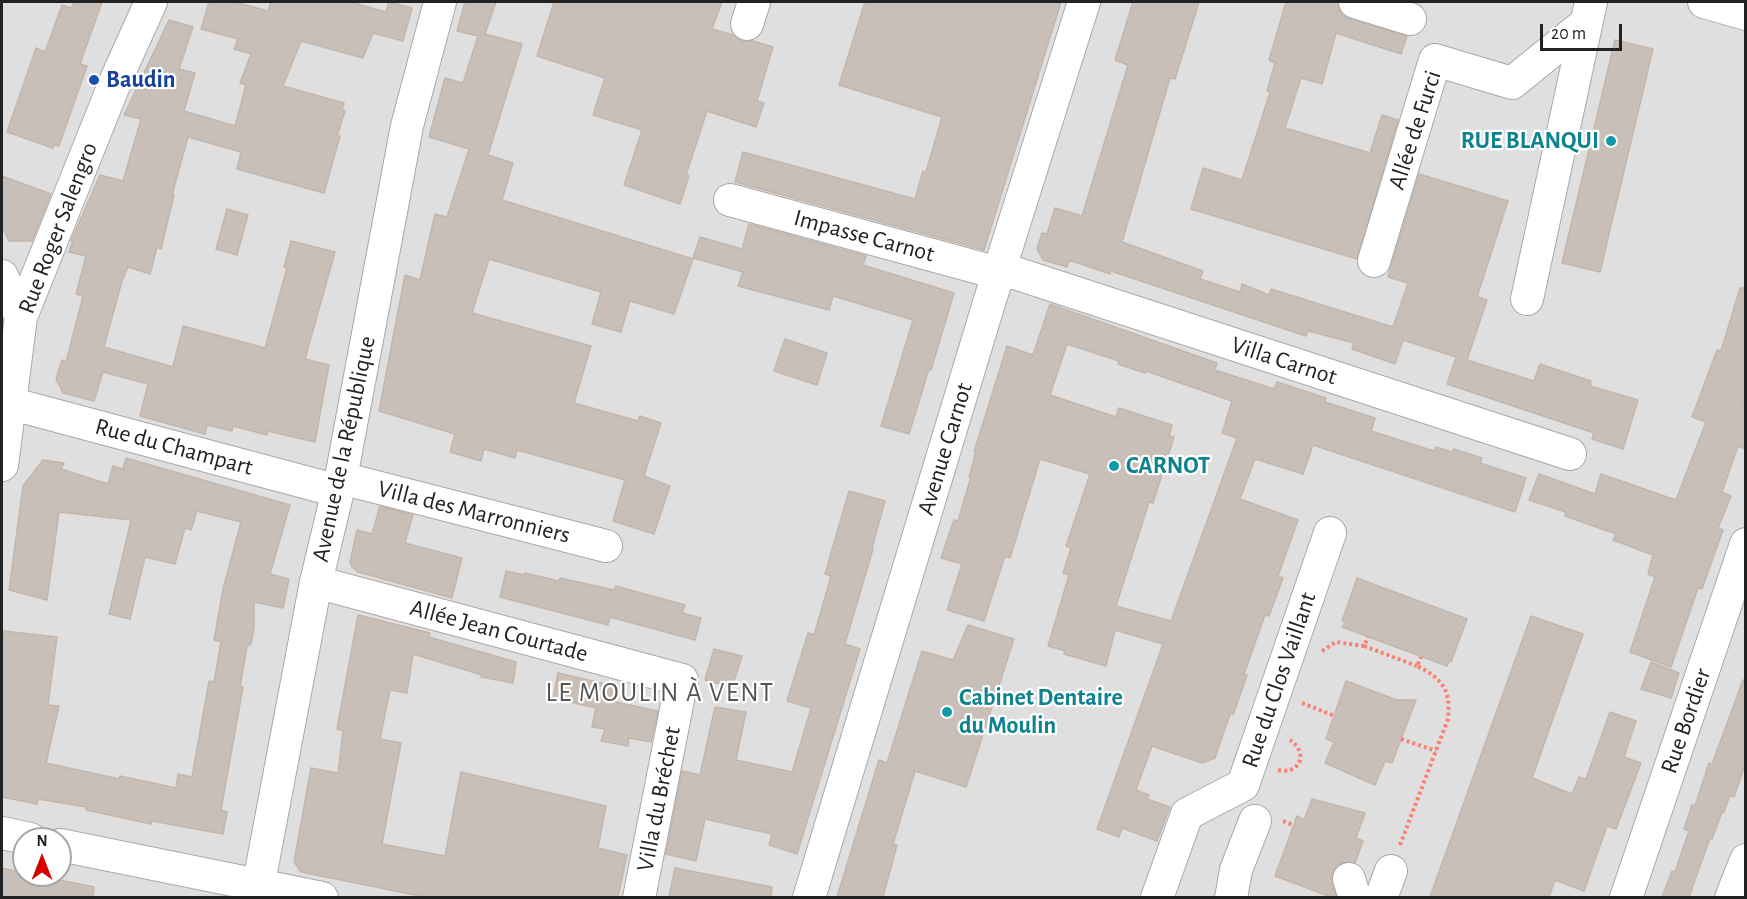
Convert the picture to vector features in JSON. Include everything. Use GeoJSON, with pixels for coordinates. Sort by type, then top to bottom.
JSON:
{"type":"FeatureCollection","features":[{"type":"Feature","properties":{"kind":"street","name":"Rue Roger Salengro"},"geometry":{"type":"LineString","coordinates":[[2,465],[9,403],[11,315],[151,2]]}},
{"type":"Feature","properties":{"kind":"street","name":"Avenue de la République"},"geometry":{"type":"LineString","coordinates":[[257,891],[316,582],[339,484],[407,126],[440,2]]}},
{"type":"Feature","properties":{"kind":"street","name":"Avenue Carnot"},"geometry":{"type":"LineString","coordinates":[[810,897],[998,273],[1084,2]]}},
{"type":"Feature","properties":{"kind":"street"},"geometry":{"type":"LineString","coordinates":[[1355,2],[1410,19]]}},
{"type":"Feature","properties":{"kind":"street"},"geometry":{"type":"LineString","coordinates":[[1704,2],[1746,14]]}},
{"type":"Feature","properties":{"kind":"street","name":"Allée de Furci"},"geometry":{"type":"LineString","coordinates":[[1374,261],[1435,60],[1512,83],[1588,13]]}},
{"type":"Feature","properties":{"kind":"street","name":"Allée de Furci"},"geometry":{"type":"LineString","coordinates":[[1527,299],[1588,13]]}},
{"type":"Feature","properties":{"kind":"street","name":"Impasse Carnot"},"geometry":{"type":"LineString","coordinates":[[730,200],[998,273]]}},
{"type":"Feature","properties":{"kind":"street","name":"Villa Carnot"},"geometry":{"type":"LineString","coordinates":[[998,273],[1015,273],[1570,454]]}},
{"type":"Feature","properties":{"kind":"street"},"geometry":{"type":"LineString","coordinates":[[2,276],[11,315]]}},
{"type":"Feature","properties":{"kind":"street","name":"Rue du Champart"},"geometry":{"type":"LineString","coordinates":[[9,403],[339,484]]}},
{"type":"Feature","properties":{"kind":"street","name":"Villa des Marronniers"},"geometry":{"type":"LineString","coordinates":[[339,484],[606,546]]}},
{"type":"Feature","properties":{"kind":"street","name":"Rue du Clos Vaillant"},"geometry":{"type":"LineString","coordinates":[[1157,897],[1187,813],[1243,785],[1330,533]]}},
{"type":"Feature","properties":{"kind":"street","name":"Rue Bordier"},"geometry":{"type":"LineString","coordinates":[[1626,897],[1746,544]]}},
{"type":"Feature","properties":{"kind":"street","name":"Allée Jean Courtade"},"geometry":{"type":"LineString","coordinates":[[316,582],[680,690]]}},
{"type":"Feature","properties":{"kind":"street","name":"Villa du Bréchet"},"geometry":{"type":"LineString","coordinates":[[639,897],[680,690]]}},
{"type":"Feature","properties":{"kind":"street"},"geometry":{"type":"LineString","coordinates":[[1231,897],[1236,870],[1255,821]]}},
{"type":"Feature","properties":{"kind":"street"},"geometry":{"type":"LineString","coordinates":[[72,848],[257,891],[322,897]]}},
{"type":"Feature","properties":{"kind":"street"},"geometry":{"type":"LineString","coordinates":[[1731,897],[1746,860]]}},
{"type":"Feature","properties":{"kind":"path"},"geometry":{"type":"LineString","coordinates":[[1364,646],[1433,674],[1448,694],[1448,719],[1386,884]]}},
{"type":"Feature","properties":{"kind":"path"},"geometry":{"type":"LineString","coordinates":[[1418,666],[1421,657]]}},
{"type":"Feature","properties":{"kind":"path"},"geometry":{"type":"LineString","coordinates":[[1298,702],[1335,716]]}},
{"type":"Feature","properties":{"kind":"path"},"geometry":{"type":"LineString","coordinates":[[1274,769],[1288,771],[1300,762],[1301,754],[1298,747],[1285,738]]}},
{"type":"Feature","properties":{"kind":"path"},"geometry":{"type":"LineString","coordinates":[[1401,739],[1436,751]]}},
{"type":"Feature","properties":{"kind":"shaded area"},"geometry":{"type":"Polygon","coordinates":[[[2,2],[1745,2],[1745,897],[2,898],[2,2]]]}},
{"type":"Feature","properties":{"kind":"building"},"geometry":{"type":"Polygon","coordinates":[[[74,2],[102,2],[80,64],[87,66],[59,146],[54,145],[53,148],[7,132],[36,48],[45,52],[62,5],[71,8],[74,2]]]}},
{"type":"Feature","properties":{"kind":"building"},"geometry":{"type":"Polygon","coordinates":[[[209,2],[235,2],[268,11],[271,2],[350,2],[386,12],[389,2],[412,8],[403,41],[373,33],[363,58],[301,41],[283,86],[344,103],[342,110],[345,111],[337,136],[340,136],[324,193],[237,169],[241,152],[188,137],[172,195],[174,195],[161,249],[157,247],[150,274],[128,267],[104,347],[173,367],[183,326],[265,348],[287,268],[284,267],[291,241],[335,252],[305,359],[329,365],[315,442],[268,431],[267,435],[233,426],[232,431],[207,425],[205,434],[140,416],[148,384],[103,372],[94,401],[63,393],[56,379],[62,360],[66,362],[83,296],[76,294],[86,256],[69,252],[73,241],[71,241],[100,175],[123,181],[141,119],[124,115],[169,20],[193,27],[179,69],[195,73],[184,111],[235,126],[246,85],[240,83],[251,54],[234,49],[238,39],[201,29],[209,2]]]}},
{"type":"Feature","properties":{"kind":"building"},"geometry":{"type":"Polygon","coordinates":[[[465,2],[496,2],[485,34],[522,44],[488,155],[513,163],[502,200],[693,259],[674,314],[630,301],[621,332],[592,324],[601,292],[489,259],[472,313],[591,346],[574,403],[638,421],[640,416],[661,423],[644,476],[670,486],[654,534],[613,521],[625,480],[517,450],[515,458],[484,449],[481,461],[450,452],[455,434],[379,411],[405,275],[420,280],[435,214],[447,217],[469,149],[429,137],[445,78],[463,83],[478,36],[457,31],[465,2]]]}},
{"type":"Feature","properties":{"kind":"building"},"geometry":{"type":"Polygon","coordinates":[[[554,2],[722,2],[712,29],[733,35],[742,41],[753,41],[773,47],[757,101],[764,103],[756,127],[707,111],[686,175],[689,176],[680,204],[624,185],[642,130],[593,115],[605,78],[537,56],[554,2]]]}},
{"type":"Feature","properties":{"kind":"building"},"geometry":{"type":"Polygon","coordinates":[[[865,2],[1061,2],[984,250],[735,182],[743,152],[915,199],[923,171],[926,172],[942,117],[839,85],[865,2]]]}},
{"type":"Feature","properties":{"kind":"building"},"geometry":{"type":"Polygon","coordinates":[[[1133,2],[1199,2],[1175,79],[1170,78],[1122,242],[1203,271],[1200,279],[1240,292],[1242,284],[1269,295],[1271,289],[1393,327],[1408,283],[1388,277],[1419,174],[1508,201],[1477,297],[1487,300],[1467,360],[1534,381],[1540,364],[1591,381],[1590,386],[1638,400],[1623,449],[1592,439],[1594,433],[1447,384],[1456,357],[1403,340],[1395,364],[1352,349],[1354,343],[1308,331],[1306,336],[1111,271],[1110,274],[1069,260],[1067,267],[1043,260],[1037,249],[1042,233],[1047,234],[1055,208],[1082,216],[1128,65],[1115,60],[1133,2]]]}},
{"type":"Feature","properties":{"kind":"building"},"geometry":{"type":"Polygon","coordinates":[[[1286,2],[1338,2],[1341,14],[1349,19],[1407,36],[1401,54],[1336,33],[1322,84],[1301,78],[1285,128],[1370,153],[1382,115],[1398,120],[1357,259],[1191,209],[1203,168],[1242,180],[1270,92],[1267,91],[1275,63],[1269,60],[1286,2]]]}},
{"type":"Feature","properties":{"kind":"building","name":"RUE BLANQUI"},"geometry":{"type":"Polygon","coordinates":[[[1615,40],[1653,49],[1600,272],[1562,263],[1615,40]]]}},
{"type":"Feature","properties":{"kind":"building"},"geometry":{"type":"Polygon","coordinates":[[[2,176],[51,194],[32,241],[9,241],[2,226],[2,176]]]}},
{"type":"Feature","properties":{"kind":"building"},"geometry":{"type":"Polygon","coordinates":[[[227,209],[248,215],[237,255],[216,249],[227,209]]]}},
{"type":"Feature","properties":{"kind":"building"},"geometry":{"type":"Polygon","coordinates":[[[749,224],[866,256],[863,265],[954,293],[909,434],[881,426],[913,320],[833,296],[829,310],[738,286],[743,272],[693,258],[700,237],[742,249],[749,224]]]}},
{"type":"Feature","properties":{"kind":"building"},"geometry":{"type":"Polygon","coordinates":[[[1740,288],[1746,288],[1746,395],[1743,403],[1746,404],[1746,449],[1738,446],[1722,492],[1731,496],[1718,528],[1723,530],[1702,589],[1698,588],[1671,667],[1630,652],[1655,577],[1648,574],[1653,555],[1613,540],[1616,534],[1565,516],[1566,512],[1529,500],[1539,474],[1595,494],[1601,474],[1676,500],[1706,422],[1692,417],[1717,350],[1721,351],[1740,288]]]}},
{"type":"Feature","properties":{"kind":"building"},"geometry":{"type":"Polygon","coordinates":[[[1050,304],[1217,363],[1215,370],[1274,389],[1277,382],[1326,398],[1325,402],[1375,418],[1371,431],[1434,451],[1436,447],[1452,452],[1454,449],[1482,458],[1480,463],[1526,478],[1515,512],[1313,445],[1303,474],[1255,459],[1240,499],[1298,520],[1278,576],[1283,578],[1269,616],[1265,615],[1244,674],[1247,675],[1242,690],[1233,715],[1230,714],[1215,758],[1202,763],[1152,746],[1136,790],[1149,795],[1147,799],[1170,807],[1157,841],[1122,828],[1119,837],[1097,829],[1163,644],[1115,630],[1106,666],[1064,654],[1065,651],[1048,646],[1069,575],[1063,573],[1071,548],[1066,546],[1090,474],[1040,459],[1010,558],[1005,556],[984,621],[947,610],[962,564],[941,558],[954,520],[958,521],[971,477],[969,477],[976,452],[974,452],[1007,346],[1033,355],[1050,304]],[[1067,344],[1050,395],[1116,417],[1119,408],[1172,425],[1169,436],[1174,437],[1153,503],[1149,502],[1116,606],[1171,621],[1237,438],[1222,433],[1232,401],[1146,371],[1145,373],[1118,364],[1119,361],[1067,344]]]}},
{"type":"Feature","properties":{"kind":"building"},"geometry":{"type":"Polygon","coordinates":[[[785,339],[827,353],[817,385],[774,371],[785,339]]]}},
{"type":"Feature","properties":{"kind":"building"},"geometry":{"type":"Polygon","coordinates":[[[126,458],[290,505],[270,574],[289,579],[283,608],[254,602],[254,628],[251,644],[247,646],[240,687],[243,687],[221,810],[227,812],[223,834],[152,821],[151,824],[86,810],[86,807],[38,799],[37,804],[2,797],[4,631],[57,637],[48,705],[59,706],[46,763],[119,779],[120,776],[176,788],[178,774],[192,777],[209,681],[214,682],[221,642],[214,640],[223,589],[241,522],[197,511],[191,530],[185,528],[175,564],[145,557],[130,619],[109,614],[131,520],[59,512],[47,600],[9,590],[23,486],[43,460],[64,463],[61,469],[108,484],[113,466],[123,469],[126,458]]]}},
{"type":"Feature","properties":{"kind":"building"},"geometry":{"type":"Polygon","coordinates":[[[849,491],[885,501],[845,644],[860,649],[797,854],[769,845],[772,834],[705,819],[696,861],[666,854],[682,771],[700,775],[715,707],[746,712],[736,760],[792,772],[811,708],[787,701],[808,633],[814,635],[831,576],[825,574],[849,491]]]}},
{"type":"Feature","properties":{"kind":"building"},"geometry":{"type":"Polygon","coordinates":[[[380,506],[413,515],[405,543],[462,558],[452,598],[358,572],[352,567],[350,562],[357,530],[372,534],[380,506]]]}},
{"type":"Feature","properties":{"kind":"building"},"geometry":{"type":"Polygon","coordinates":[[[506,571],[559,581],[560,578],[614,590],[616,586],[685,605],[682,613],[701,618],[695,640],[610,617],[608,625],[500,597],[506,571]]]}},
{"type":"Feature","properties":{"kind":"building"},"geometry":{"type":"Polygon","coordinates":[[[1357,578],[1467,619],[1451,662],[1447,666],[1342,627],[1357,578]]]}},
{"type":"Feature","properties":{"kind":"building"},"geometry":{"type":"Polygon","coordinates":[[[358,615],[430,633],[429,637],[516,662],[513,683],[481,677],[482,675],[413,654],[407,693],[390,690],[380,739],[401,743],[382,844],[445,856],[461,772],[606,806],[598,848],[627,855],[618,897],[425,897],[301,872],[294,862],[311,768],[338,773],[343,731],[337,729],[358,615]]]}},
{"type":"Feature","properties":{"kind":"building"},"geometry":{"type":"Polygon","coordinates":[[[1531,616],[1583,634],[1532,778],[1572,794],[1579,777],[1586,779],[1610,712],[1636,721],[1624,757],[1641,763],[1616,829],[1607,826],[1584,891],[1555,880],[1549,897],[1430,897],[1531,616]]]}},
{"type":"Feature","properties":{"kind":"building","name":"Cabinet Dentaire du Moulin"},"geometry":{"type":"Polygon","coordinates":[[[968,625],[1014,639],[966,787],[915,771],[893,844],[897,845],[883,897],[837,897],[879,760],[887,763],[922,651],[953,660],[968,625]]]}},
{"type":"Feature","properties":{"kind":"building"},"geometry":{"type":"Polygon","coordinates":[[[714,649],[742,656],[732,687],[705,680],[714,649]]]}},
{"type":"Feature","properties":{"kind":"building"},"geometry":{"type":"Polygon","coordinates":[[[1651,662],[1679,673],[1671,698],[1641,689],[1651,662]]]}},
{"type":"Feature","properties":{"kind":"building"},"geometry":{"type":"Polygon","coordinates":[[[558,673],[614,686],[611,701],[658,711],[651,742],[629,738],[628,746],[601,741],[605,729],[592,727],[596,708],[553,698],[558,673]]]}},
{"type":"Feature","properties":{"kind":"building"},"geometry":{"type":"Polygon","coordinates":[[[1743,680],[1746,680],[1746,762],[1734,797],[1730,795],[1712,839],[1710,838],[1689,897],[1662,897],[1672,871],[1675,872],[1689,831],[1684,829],[1692,805],[1695,806],[1709,763],[1712,764],[1743,680]]]}},
{"type":"Feature","properties":{"kind":"building"},"geometry":{"type":"Polygon","coordinates":[[[1346,681],[1397,700],[1416,700],[1392,763],[1385,761],[1375,785],[1325,763],[1334,742],[1326,739],[1346,681]]]}},
{"type":"Feature","properties":{"kind":"building"},"geometry":{"type":"Polygon","coordinates":[[[1312,799],[1365,813],[1356,838],[1363,841],[1355,863],[1343,862],[1336,866],[1332,875],[1336,897],[1275,876],[1297,816],[1304,820],[1312,799]]]}},
{"type":"Feature","properties":{"kind":"building"},"geometry":{"type":"Polygon","coordinates":[[[2,868],[12,870],[12,887],[72,887],[72,883],[94,887],[93,897],[2,897],[2,868]]]}},
{"type":"Feature","properties":{"kind":"building"},"geometry":{"type":"Polygon","coordinates":[[[675,868],[772,887],[771,897],[669,897],[675,868]]]}},
{"type":"Feature","properties":{"kind":"place","name":"Baudin"},"geometry":{"type":"Point","coordinates":[94,80]}},
{"type":"Feature","properties":{"kind":"place","name":"RUE BLANQUI"},"geometry":{"type":"Point","coordinates":[1611,141]}},
{"type":"Feature","properties":{"kind":"place","name":"CARNOT"},"geometry":{"type":"Point","coordinates":[1114,466]}},
{"type":"Feature","properties":{"kind":"place","name":"Cabinet Dentaire du Moulin"},"geometry":{"type":"Point","coordinates":[947,712]}},
{"type":"Feature","properties":{"kind":"district","name":"LE MOULIN À VENT"},"geometry":{"type":"Point","coordinates":[660,693]}}]}
